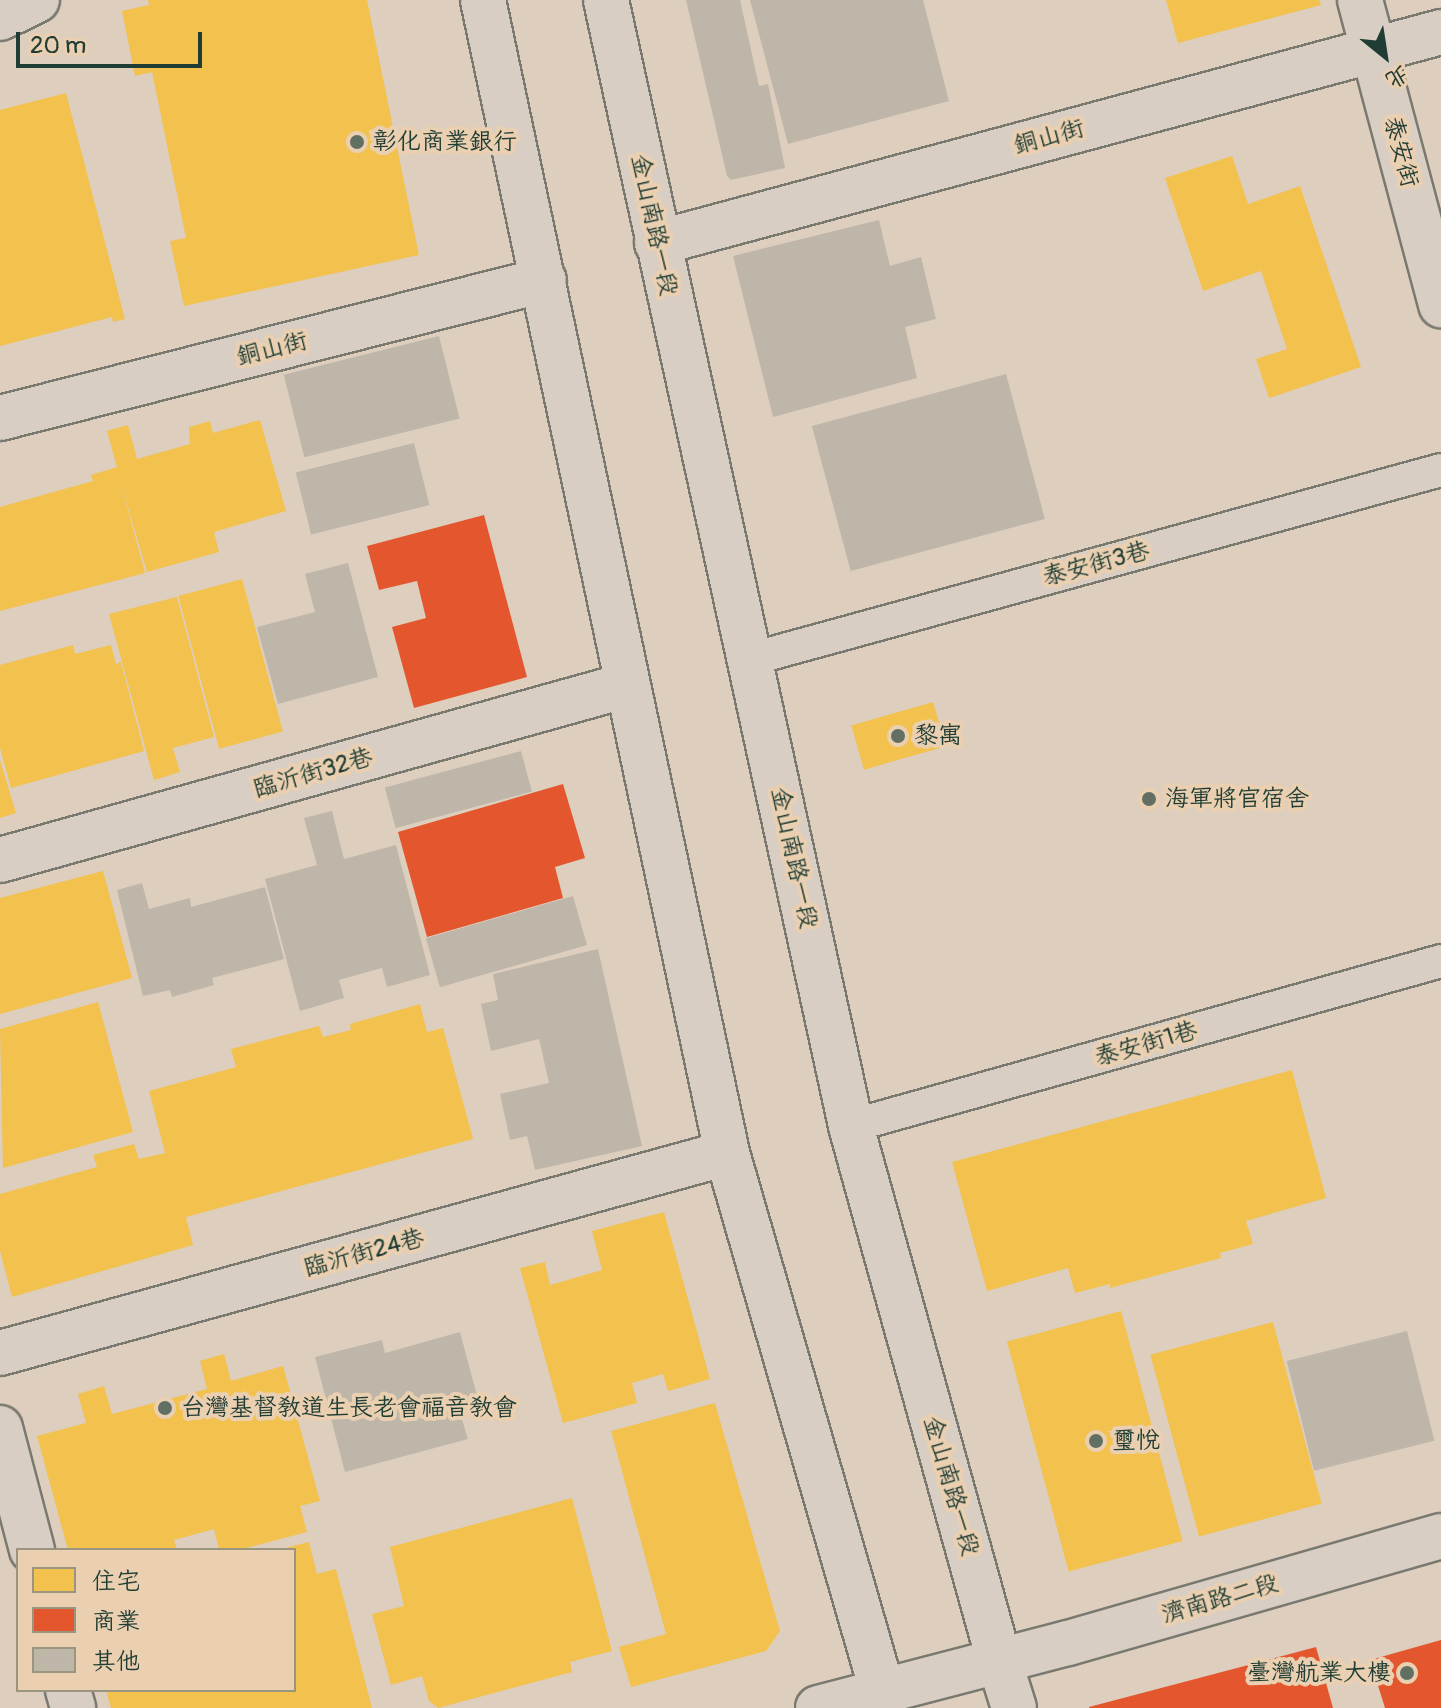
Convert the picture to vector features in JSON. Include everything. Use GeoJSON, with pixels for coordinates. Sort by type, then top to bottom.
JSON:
{"type":"FeatureCollection","features":[{"type":"Feature","properties":{"kind":"street"},"geometry":{"type":"LineString","coordinates":[[0,18],[37,0]]}},
{"type":"Feature","properties":{"kind":"street"},"geometry":{"type":"LineString","coordinates":[[483,0],[727,1153],[884,1699],[818,1708]]}},
{"type":"Feature","properties":{"kind":"street","name":"金山南路一段"},"geometry":{"type":"LineString","coordinates":[[606,0],[851,1126],[1014,1708]]}},
{"type":"Feature","properties":{"kind":"street","name":"泰安街"},"geometry":{"type":"LineString","coordinates":[[1360,0],[1441,305]]}},
{"type":"Feature","properties":{"kind":"street","name":"銅山街"},"geometry":{"type":"LineString","coordinates":[[657,243],[1441,32]]}},
{"type":"Feature","properties":{"kind":"street","name":"銅山街"},"geometry":{"type":"LineString","coordinates":[[0,418],[544,280]]}},
{"type":"Feature","properties":{"kind":"street","name":"臨沂街32巷"},"geometry":{"type":"LineString","coordinates":[[0,860],[627,685]]}},
{"type":"Feature","properties":{"kind":"street","name":"臨沂街24巷"},"geometry":{"type":"LineString","coordinates":[[0,1353],[727,1153]]}},
{"type":"Feature","properties":{"kind":"street"},"geometry":{"type":"LineString","coordinates":[[0,1428],[31,1548]]}},
{"type":"Feature","properties":{"kind":"street","name":"濟南路二段"},"geometry":{"type":"LineString","coordinates":[[884,1699],[999,1660],[1441,1536]]}},
{"type":"Feature","properties":{"kind":"lane","name":"泰安街3巷"},"geometry":{"type":"LineString","coordinates":[[751,659],[1441,470]]}},
{"type":"Feature","properties":{"kind":"lane","name":"泰安街1巷"},"geometry":{"type":"LineString","coordinates":[[851,1126],[1441,961]]}},
{"type":"Feature","properties":{"kind":"building: 住宅"},"geometry":{"type":"Polygon","coordinates":[[[148,0],[367,0],[419,255],[184,306],[170,241],[186,238],[152,72],[135,76],[122,11],[149,5],[148,0]]]}},
{"type":"Feature","properties":{"kind":"building: 住宅"},"geometry":{"type":"Polygon","coordinates":[[[1166,0],[1319,0],[1321,5],[1178,43],[1166,0]]]}},
{"type":"Feature","properties":{"kind":"building: 住宅"},"geometry":{"type":"Polygon","coordinates":[[[66,93],[125,319],[113,322],[112,317],[0,346],[0,110],[66,93]]]}},
{"type":"Feature","properties":{"kind":"building: 住宅"},"geometry":{"type":"Polygon","coordinates":[[[1232,156],[1248,204],[1300,186],[1361,367],[1269,398],[1256,359],[1287,349],[1261,271],[1203,291],[1165,178],[1232,156]]]}},
{"type":"Feature","properties":{"kind":"building: 住宅"},"geometry":{"type":"Polygon","coordinates":[[[260,420],[286,511],[214,532],[219,552],[147,572],[121,484],[145,573],[0,611],[0,507],[93,481],[91,475],[117,467],[107,431],[128,425],[137,459],[190,444],[189,427],[210,421],[213,433],[260,420]]]}},
{"type":"Feature","properties":{"kind":"building: 住宅"},"geometry":{"type":"Polygon","coordinates":[[[242,579],[283,732],[219,749],[178,596],[242,579]]]}},
{"type":"Feature","properties":{"kind":"building: 住宅"},"geometry":{"type":"Polygon","coordinates":[[[177,597],[214,737],[173,748],[180,772],[154,780],[109,614],[177,597]]]}},
{"type":"Feature","properties":{"kind":"building: 住宅"},"geometry":{"type":"Polygon","coordinates":[[[73,645],[75,654],[111,645],[116,664],[121,662],[144,751],[11,788],[0,748],[0,665],[73,645]]]}},
{"type":"Feature","properties":{"kind":"building: 住宅","name":"黎寓"},"geometry":{"type":"Polygon","coordinates":[[[933,702],[946,746],[864,770],[851,725],[933,702]]]}},
{"type":"Feature","properties":{"kind":"building: 住宅"},"geometry":{"type":"Polygon","coordinates":[[[0,760],[16,813],[0,818],[0,760]]]}},
{"type":"Feature","properties":{"kind":"building: 住宅"},"geometry":{"type":"Polygon","coordinates":[[[103,871],[132,978],[0,1014],[0,898],[103,871]]]}},
{"type":"Feature","properties":{"kind":"building: 住宅"},"geometry":{"type":"Polygon","coordinates":[[[98,1002],[133,1132],[3,1168],[0,1029],[98,1002]]]}},
{"type":"Feature","properties":{"kind":"building: 住宅"},"geometry":{"type":"Polygon","coordinates":[[[420,1004],[427,1032],[443,1028],[473,1139],[186,1217],[193,1245],[12,1297],[0,1251],[0,1194],[97,1167],[93,1155],[134,1144],[139,1159],[165,1153],[149,1091],[236,1067],[231,1049],[319,1026],[323,1037],[351,1030],[350,1024],[420,1004]]]}},
{"type":"Feature","properties":{"kind":"building: 住宅"},"geometry":{"type":"Polygon","coordinates":[[[1292,1070],[1326,1198],[1246,1221],[1253,1244],[1220,1253],[1221,1258],[1110,1288],[1110,1284],[1075,1293],[1068,1268],[987,1291],[952,1162],[1292,1070]]]}},
{"type":"Feature","properties":{"kind":"building: 住宅"},"geometry":{"type":"Polygon","coordinates":[[[664,1212],[710,1379],[668,1391],[663,1374],[632,1383],[637,1403],[563,1423],[520,1268],[545,1262],[550,1285],[602,1270],[592,1231],[664,1212]]]}},
{"type":"Feature","properties":{"kind":"building: 住宅","name":"璽悅"},"geometry":{"type":"Polygon","coordinates":[[[1121,1311],[1183,1541],[1069,1571],[1007,1342],[1121,1311]]]}},
{"type":"Feature","properties":{"kind":"building: 住宅"},"geometry":{"type":"Polygon","coordinates":[[[1273,1322],[1322,1504],[1199,1536],[1150,1355],[1273,1322]]]}},
{"type":"Feature","properties":{"kind":"building: 住宅"},"geometry":{"type":"Polygon","coordinates":[[[224,1354],[231,1381],[283,1366],[320,1501],[300,1506],[307,1532],[247,1548],[219,1548],[214,1529],[174,1540],[176,1548],[67,1548],[37,1436],[86,1423],[78,1394],[104,1386],[112,1414],[207,1389],[200,1361],[224,1354]]]}},
{"type":"Feature","properties":{"kind":"building: 住宅"},"geometry":{"type":"Polygon","coordinates":[[[715,1403],[780,1631],[766,1651],[631,1687],[619,1647],[666,1634],[611,1431],[715,1403]]]}},
{"type":"Feature","properties":{"kind":"building: 住宅"},"geometry":{"type":"Polygon","coordinates":[[[572,1498],[612,1651],[570,1662],[572,1672],[438,1708],[429,1701],[422,1676],[391,1685],[372,1614],[404,1606],[390,1547],[572,1498]]]}},
{"type":"Feature","properties":{"kind":"building: 住宅"},"geometry":{"type":"Polygon","coordinates":[[[309,1542],[317,1574],[336,1569],[372,1708],[111,1708],[107,1692],[296,1692],[296,1548],[285,1548],[309,1542]]]}},
{"type":"Feature","properties":{"kind":"building: 商業"},"geometry":{"type":"Polygon","coordinates":[[[484,515],[527,677],[414,708],[392,627],[426,618],[417,581],[379,590],[367,546],[484,515]]]}},
{"type":"Feature","properties":{"kind":"building: 商業"},"geometry":{"type":"Polygon","coordinates":[[[563,784],[585,858],[555,867],[563,898],[427,937],[398,832],[563,784]]]}},
{"type":"Feature","properties":{"kind":"building: 商業","name":"臺灣航業大樓"},"geometry":{"type":"Polygon","coordinates":[[[1441,1640],[1441,1708],[1385,1708],[1370,1660],[1441,1640]]]}},
{"type":"Feature","properties":{"kind":"building: 商業"},"geometry":{"type":"Polygon","coordinates":[[[1316,1647],[1333,1708],[1089,1708],[1089,1707],[1316,1647]]]}},
{"type":"Feature","properties":{"kind":"building: 其他"},"geometry":{"type":"Polygon","coordinates":[[[686,0],[740,0],[759,86],[768,84],[785,168],[731,180],[727,176],[686,0]]]}},
{"type":"Feature","properties":{"kind":"building: 其他"},"geometry":{"type":"Polygon","coordinates":[[[750,0],[923,0],[949,101],[788,144],[750,0]]]}},
{"type":"Feature","properties":{"kind":"building: 其他"},"geometry":{"type":"Polygon","coordinates":[[[879,220],[890,266],[921,257],[936,319],[905,327],[917,378],[773,417],[733,256],[879,220]]]}},
{"type":"Feature","properties":{"kind":"building: 其他"},"geometry":{"type":"Polygon","coordinates":[[[439,336],[460,418],[304,457],[284,375],[439,336]]]}},
{"type":"Feature","properties":{"kind":"building: 其他"},"geometry":{"type":"Polygon","coordinates":[[[1006,374],[1045,519],[851,571],[812,426],[1006,374]]]}},
{"type":"Feature","properties":{"kind":"building: 其他"},"geometry":{"type":"Polygon","coordinates":[[[414,443],[429,505],[311,535],[296,473],[414,443]]]}},
{"type":"Feature","properties":{"kind":"building: 其他"},"geometry":{"type":"Polygon","coordinates":[[[348,563],[378,677],[278,704],[257,627],[315,612],[305,574],[348,563]]]}},
{"type":"Feature","properties":{"kind":"building: 其他"},"geometry":{"type":"Polygon","coordinates":[[[521,751],[532,792],[396,828],[385,787],[521,751]]]}},
{"type":"Feature","properties":{"kind":"building: 其他"},"geometry":{"type":"Polygon","coordinates":[[[332,811],[344,859],[396,845],[430,975],[387,987],[382,968],[339,980],[344,998],[300,1011],[265,879],[317,865],[304,818],[332,811]]]}},
{"type":"Feature","properties":{"kind":"building: 其他"},"geometry":{"type":"Polygon","coordinates":[[[142,883],[149,909],[190,898],[191,907],[265,887],[284,959],[212,978],[214,985],[172,997],[170,990],[143,996],[117,890],[142,883]]]}},
{"type":"Feature","properties":{"kind":"building: 其他"},"geometry":{"type":"Polygon","coordinates":[[[573,896],[587,945],[440,987],[426,938],[573,896]]]}},
{"type":"Feature","properties":{"kind":"building: 其他"},"geometry":{"type":"Polygon","coordinates":[[[598,949],[642,1146],[535,1170],[527,1136],[510,1140],[500,1094],[549,1083],[539,1039],[491,1051],[481,1004],[498,1000],[493,974],[598,949]]]}},
{"type":"Feature","properties":{"kind":"building: 其他"},"geometry":{"type":"Polygon","coordinates":[[[1407,1331],[1434,1441],[1314,1471],[1287,1361],[1407,1331]]]}},
{"type":"Feature","properties":{"kind":"building: 其他"},"geometry":{"type":"Polygon","coordinates":[[[460,1332],[480,1407],[460,1413],[468,1439],[345,1472],[315,1357],[382,1340],[385,1353],[460,1332]]]}},
{"type":"Feature","properties":{"kind":"place","name":"彰化商業銀行"},"geometry":{"type":"Point","coordinates":[357,142]}},
{"type":"Feature","properties":{"kind":"place","name":"黎寓"},"geometry":{"type":"Point","coordinates":[898,736]}},
{"type":"Feature","properties":{"kind":"place","name":"海軍將官宿舍"},"geometry":{"type":"Point","coordinates":[1149,799]}},
{"type":"Feature","properties":{"kind":"place","name":"台灣基督教道生長老會福音教會"},"geometry":{"type":"Point","coordinates":[165,1408]}},
{"type":"Feature","properties":{"kind":"place","name":"璽悅"},"geometry":{"type":"Point","coordinates":[1096,1441]}},
{"type":"Feature","properties":{"kind":"place","name":"臺灣航業大樓"},"geometry":{"type":"Point","coordinates":[1407,1673]}}]}
